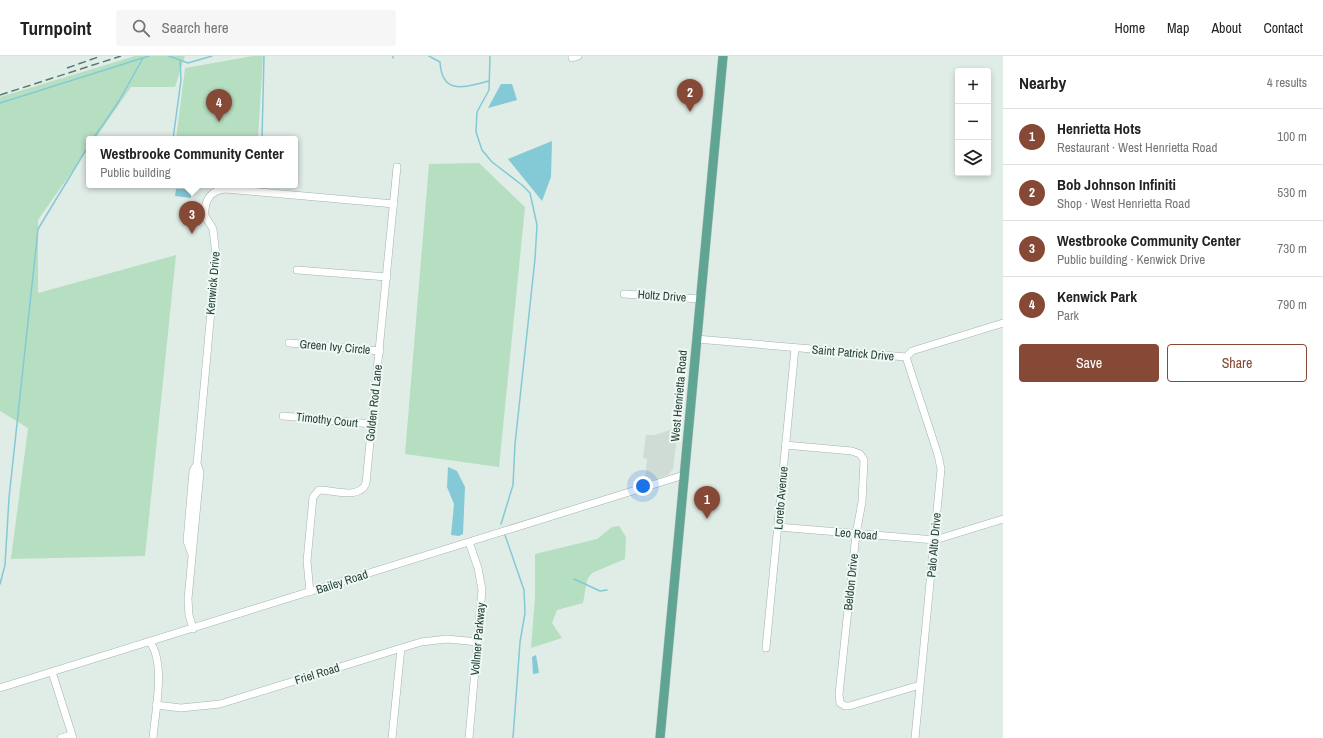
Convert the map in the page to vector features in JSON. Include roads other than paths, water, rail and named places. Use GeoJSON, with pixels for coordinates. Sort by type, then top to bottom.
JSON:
{"type":"FeatureCollection","features":[{"type":"Feature","properties":{"kind":"main road","name":"West Henrietta Road"},"geometry":{"type":"LineString","coordinates":[[660,738],[723,56]]}},
{"type":"Feature","properties":{"kind":"street","name":"Golden Rod Lane"},"geometry":{"type":"LineString","coordinates":[[310,592],[307,562],[313,497],[319,490],[354,493],[363,489],[366,480],[380,351],[397,167]]}},
{"type":"Feature","properties":{"kind":"street","name":"Kenwick Drive"},"geometry":{"type":"LineString","coordinates":[[193,629],[188,607],[200,472],[196,464],[216,256],[213,229],[205,216],[209,197],[216,191],[226,189],[394,204]]}},
{"type":"Feature","properties":{"kind":"street"},"geometry":{"type":"LineString","coordinates":[[297,270],[387,277]]}},
{"type":"Feature","properties":{"kind":"street","name":"Holtz Drive"},"geometry":{"type":"LineString","coordinates":[[624,294],[700,299]]}},
{"type":"Feature","properties":{"kind":"street","name":"Saint Patrick Drive"},"geometry":{"type":"LineString","coordinates":[[696,339],[906,357],[912,351],[1003,322]]}},
{"type":"Feature","properties":{"kind":"street","name":"Green Ivy Circle"},"geometry":{"type":"LineString","coordinates":[[289,343],[380,351]]}},
{"type":"Feature","properties":{"kind":"street","name":"Loreto Avenue"},"geometry":{"type":"LineString","coordinates":[[766,648],[795,348]]}},
{"type":"Feature","properties":{"kind":"street","name":"Palo Alto Drive"},"geometry":{"type":"LineString","coordinates":[[906,357],[940,462],[915,738]]}},
{"type":"Feature","properties":{"kind":"street","name":"Timothy Court"},"geometry":{"type":"LineString","coordinates":[[283,416],[372,424]]}},
{"type":"Feature","properties":{"kind":"street","name":"Beldon Drive"},"geometry":{"type":"LineString","coordinates":[[785,445],[852,451],[862,456],[865,469],[859,524],[856,534],[839,694],[840,703],[845,706],[849,706],[920,685]]}},
{"type":"Feature","properties":{"kind":"street","name":"Bailey Road"},"geometry":{"type":"LineString","coordinates":[[0,688],[684,475]]}},
{"type":"Feature","properties":{"kind":"street"},"geometry":{"type":"LineString","coordinates":[[934,540],[1003,519]]}},
{"type":"Feature","properties":{"kind":"street","name":"Leo Road"},"geometry":{"type":"LineString","coordinates":[[778,527],[934,540]]}},
{"type":"Feature","properties":{"kind":"street","name":"Vollmer Parkway"},"geometry":{"type":"LineString","coordinates":[[469,542],[478,568],[482,590],[469,738]]}},
{"type":"Feature","properties":{"kind":"street","name":"Friel Road"},"geometry":{"type":"LineString","coordinates":[[156,705],[181,708],[220,704],[421,642],[438,639],[478,642]]}},
{"type":"Feature","properties":{"kind":"street"},"geometry":{"type":"LineString","coordinates":[[150,642],[154,648],[158,663],[153,738]]}},
{"type":"Feature","properties":{"kind":"street"},"geometry":{"type":"LineString","coordinates":[[392,738],[401,648]]}},
{"type":"Feature","properties":{"kind":"street"},"geometry":{"type":"LineString","coordinates":[[52,672],[73,737],[61,738]]}},
{"type":"Feature","properties":{"kind":"water"},"geometry":{"type":"Polygon","coordinates":[[[501,84],[512,84],[517,100],[488,108],[501,84]]]}},
{"type":"Feature","properties":{"kind":"water"},"geometry":{"type":"Polygon","coordinates":[[[552,141],[551,177],[542,201],[508,159],[552,141]]]}},
{"type":"Feature","properties":{"kind":"water"},"geometry":{"type":"Polygon","coordinates":[[[176,189],[191,189],[191,198],[175,196],[176,189]]]}},
{"type":"Feature","properties":{"kind":"water"},"geometry":{"type":"Polygon","coordinates":[[[448,467],[457,471],[465,487],[463,534],[459,536],[451,535],[454,504],[447,487],[448,467]]]}},
{"type":"Feature","properties":{"kind":"water"},"geometry":{"type":"Polygon","coordinates":[[[536,655],[539,673],[533,674],[532,657],[536,655]]]}},
{"type":"Feature","properties":{"kind":"waterway"},"geometry":{"type":"LineString","coordinates":[[0,103],[149,56]]}},
{"type":"Feature","properties":{"kind":"waterway"},"geometry":{"type":"LineString","coordinates":[[169,56],[188,63],[212,56]]}},
{"type":"Feature","properties":{"kind":"waterway"},"geometry":{"type":"LineString","coordinates":[[262,136],[264,56]]}},
{"type":"Feature","properties":{"kind":"waterway"},"geometry":{"type":"LineString","coordinates":[[429,56],[440,62],[445,80],[450,85],[463,87],[489,81]]}},
{"type":"Feature","properties":{"kind":"waterway"},"geometry":{"type":"LineString","coordinates":[[490,56],[489,90],[477,112],[476,132],[482,150],[492,162],[530,193],[537,225],[535,259],[515,444],[513,485],[501,524]]}},
{"type":"Feature","properties":{"kind":"waterway"},"geometry":{"type":"LineString","coordinates":[[95,136],[119,101],[143,58]]}},
{"type":"Feature","properties":{"kind":"waterway"},"geometry":{"type":"LineString","coordinates":[[173,136],[181,80],[180,60]]}},
{"type":"Feature","properties":{"kind":"waterway"},"geometry":{"type":"LineString","coordinates":[[0,584],[5,565],[9,498],[38,229],[86,150]]}},
{"type":"Feature","properties":{"kind":"waterway"},"geometry":{"type":"LineString","coordinates":[[505,535],[524,590],[525,613],[520,642],[513,738]]}},
{"type":"Feature","properties":{"kind":"waterway"},"geometry":{"type":"LineString","coordinates":[[574,579],[600,591],[607,590]]}},
{"type":"Feature","properties":{"kind":"railway"},"geometry":{"type":"LineString","coordinates":[[67,68],[101,56]]}},
{"type":"Feature","properties":{"kind":"railway"},"geometry":{"type":"LineString","coordinates":[[0,95],[121,56]]}},
{"type":"Feature","properties":{"kind":"place","name":"Bob Johnson Infiniti"},"geometry":{"type":"Point","coordinates":[690,112]}},
{"type":"Feature","properties":{"kind":"place","name":"Kenwick Park"},"geometry":{"type":"Point","coordinates":[219,122]}},
{"type":"Feature","properties":{"kind":"place","name":"Westbrooke Community Center"},"geometry":{"type":"Point","coordinates":[192,234]}},
{"type":"Feature","properties":{"kind":"place","name":"Henrietta Hots"},"geometry":{"type":"Point","coordinates":[707,519]}}]}
